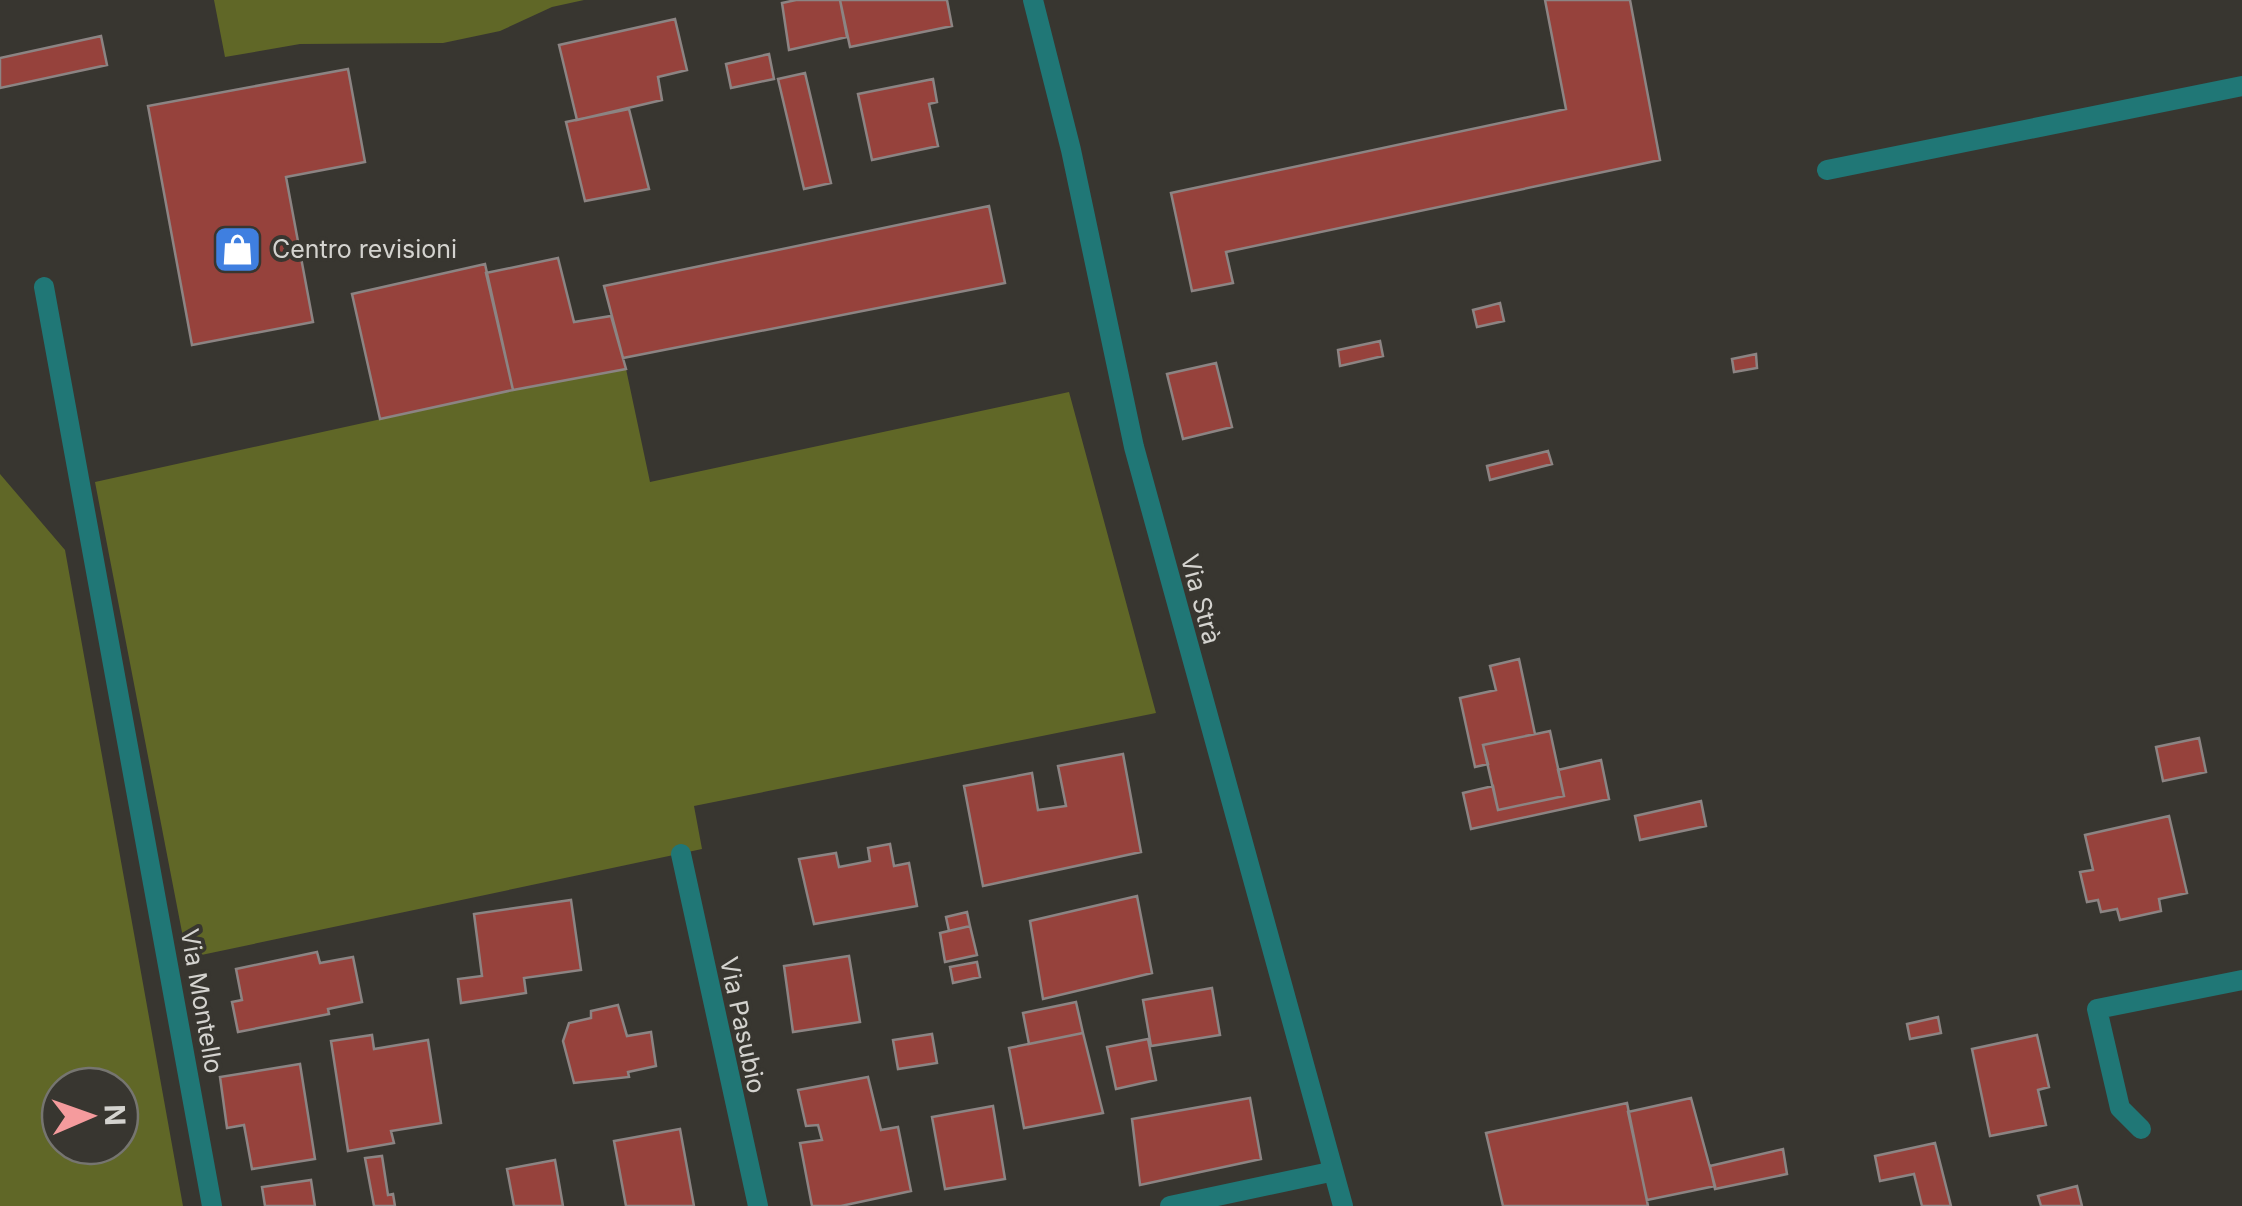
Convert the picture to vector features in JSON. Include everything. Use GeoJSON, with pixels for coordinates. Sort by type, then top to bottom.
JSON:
{"type":"FeatureCollection","features":[{"type":"Feature","properties":{"kind":"street","name":"Via Strà"},"geometry":{"type":"LineString","coordinates":[[1033,0],[1071,150],[1134,447],[1330,1172],[1343,1206]]}},
{"type":"Feature","properties":{"kind":"street"},"geometry":{"type":"LineString","coordinates":[[1827,170],[2242,86]]}},
{"type":"Feature","properties":{"kind":"street","name":"Via Montello"},"geometry":{"type":"LineString","coordinates":[[44,287],[142,804],[212,1206]]}},
{"type":"Feature","properties":{"kind":"street","name":"Via Pasubio"},"geometry":{"type":"LineString","coordinates":[[681,854],[758,1206]]}},
{"type":"Feature","properties":{"kind":"street"},"geometry":{"type":"LineString","coordinates":[[2141,1129],[2120,1108],[2097,1009],[2242,980]]}},
{"type":"Feature","properties":{"kind":"street"},"geometry":{"type":"LineString","coordinates":[[1170,1206],[1330,1172]]}},
{"type":"Feature","properties":{"kind":"green space"},"geometry":{"type":"Polygon","coordinates":[[[214,0],[584,0],[552,7],[500,31],[443,43],[300,44],[225,57],[214,0]]]}},
{"type":"Feature","properties":{"kind":"green space"},"geometry":{"type":"Polygon","coordinates":[[[626,369],[650,482],[1069,392],[1156,713],[694,806],[702,849],[187,958],[95,482],[626,369]]]}},
{"type":"Feature","properties":{"kind":"green space"},"geometry":{"type":"Polygon","coordinates":[[[0,474],[65,550],[183,1206],[0,1206],[0,474]]]}},
{"type":"Feature","properties":{"kind":"building"},"geometry":{"type":"Polygon","coordinates":[[[840,0],[847,37],[789,50],[782,3],[840,0]]]}},
{"type":"Feature","properties":{"kind":"building"},"geometry":{"type":"Polygon","coordinates":[[[840,0],[947,0],[952,26],[850,47],[840,0]]]}},
{"type":"Feature","properties":{"kind":"building"},"geometry":{"type":"Polygon","coordinates":[[[1545,0],[1630,0],[1660,160],[1226,252],[1233,283],[1192,291],[1171,193],[1566,109],[1545,0]]]}},
{"type":"Feature","properties":{"kind":"building"},"geometry":{"type":"Polygon","coordinates":[[[675,19],[687,70],[658,77],[662,100],[577,120],[559,45],[675,19]]]}},
{"type":"Feature","properties":{"kind":"building"},"geometry":{"type":"Polygon","coordinates":[[[101,36],[107,65],[0,88],[0,58],[101,36]]]}},
{"type":"Feature","properties":{"kind":"building"},"geometry":{"type":"Polygon","coordinates":[[[769,54],[774,79],[731,88],[726,64],[769,54]]]}},
{"type":"Feature","properties":{"kind":"building","name":"Centro revisioni"},"geometry":{"type":"Polygon","coordinates":[[[348,69],[365,162],[286,177],[313,322],[192,345],[148,106],[348,69]]]}},
{"type":"Feature","properties":{"kind":"building"},"geometry":{"type":"Polygon","coordinates":[[[805,73],[831,183],[804,189],[778,79],[805,73]]]}},
{"type":"Feature","properties":{"kind":"building"},"geometry":{"type":"Polygon","coordinates":[[[933,79],[937,102],[929,104],[938,146],[872,160],[858,94],[933,79]]]}},
{"type":"Feature","properties":{"kind":"building"},"geometry":{"type":"Polygon","coordinates":[[[629,109],[649,189],[585,201],[566,122],[629,109]]]}},
{"type":"Feature","properties":{"kind":"building"},"geometry":{"type":"Polygon","coordinates":[[[989,206],[1005,283],[623,358],[604,286],[989,206]]]}},
{"type":"Feature","properties":{"kind":"building"},"geometry":{"type":"Polygon","coordinates":[[[558,258],[574,322],[611,316],[626,369],[513,390],[486,273],[558,258]]]}},
{"type":"Feature","properties":{"kind":"building"},"geometry":{"type":"Polygon","coordinates":[[[485,264],[513,390],[380,419],[352,294],[485,264]]]}},
{"type":"Feature","properties":{"kind":"building"},"geometry":{"type":"Polygon","coordinates":[[[1500,303],[1504,321],[1477,327],[1473,310],[1500,303]]]}},
{"type":"Feature","properties":{"kind":"building"},"geometry":{"type":"Polygon","coordinates":[[[1380,341],[1383,356],[1340,366],[1338,350],[1380,341]]]}},
{"type":"Feature","properties":{"kind":"building"},"geometry":{"type":"Polygon","coordinates":[[[1756,354],[1757,368],[1734,372],[1732,359],[1756,354]]]}},
{"type":"Feature","properties":{"kind":"building"},"geometry":{"type":"Polygon","coordinates":[[[1216,363],[1232,427],[1183,439],[1167,374],[1216,363]]]}},
{"type":"Feature","properties":{"kind":"building"},"geometry":{"type":"Polygon","coordinates":[[[1548,451],[1552,464],[1490,480],[1487,466],[1548,451]]]}},
{"type":"Feature","properties":{"kind":"building"},"geometry":{"type":"Polygon","coordinates":[[[1519,659],[1535,734],[1483,745],[1488,764],[1475,767],[1460,698],[1496,690],[1490,666],[1519,659]]]}},
{"type":"Feature","properties":{"kind":"building"},"geometry":{"type":"Polygon","coordinates":[[[1550,731],[1564,796],[1498,810],[1483,745],[1550,731]]]}},
{"type":"Feature","properties":{"kind":"building"},"geometry":{"type":"Polygon","coordinates":[[[2199,738],[2206,772],[2163,781],[2156,747],[2199,738]]]}},
{"type":"Feature","properties":{"kind":"building"},"geometry":{"type":"Polygon","coordinates":[[[1123,754],[1141,852],[983,886],[964,786],[1032,773],[1038,810],[1066,806],[1058,766],[1123,754]]]}},
{"type":"Feature","properties":{"kind":"building"},"geometry":{"type":"Polygon","coordinates":[[[1601,760],[1609,799],[1471,829],[1463,793],[1493,786],[1498,810],[1564,796],[1558,770],[1601,760]]]}},
{"type":"Feature","properties":{"kind":"building"},"geometry":{"type":"Polygon","coordinates":[[[1701,801],[1706,826],[1640,840],[1635,816],[1701,801]]]}},
{"type":"Feature","properties":{"kind":"building"},"geometry":{"type":"Polygon","coordinates":[[[2169,816],[2187,893],[2159,899],[2161,911],[2120,920],[2117,909],[2101,912],[2098,900],[2087,902],[2080,872],[2093,870],[2085,835],[2169,816]]]}},
{"type":"Feature","properties":{"kind":"building"},"geometry":{"type":"Polygon","coordinates":[[[890,844],[894,866],[909,863],[917,906],[814,924],[799,859],[836,853],[839,867],[870,861],[868,848],[890,844]]]}},
{"type":"Feature","properties":{"kind":"building"},"geometry":{"type":"Polygon","coordinates":[[[1137,896],[1152,973],[1043,999],[1030,921],[1137,896]]]}},
{"type":"Feature","properties":{"kind":"building"},"geometry":{"type":"Polygon","coordinates":[[[571,900],[581,970],[524,978],[526,993],[461,1003],[458,979],[482,976],[474,914],[571,900]]]}},
{"type":"Feature","properties":{"kind":"building"},"geometry":{"type":"Polygon","coordinates":[[[967,912],[970,926],[949,931],[946,917],[967,912]]]}},
{"type":"Feature","properties":{"kind":"building"},"geometry":{"type":"Polygon","coordinates":[[[970,926],[977,955],[945,962],[940,933],[970,926]]]}},
{"type":"Feature","properties":{"kind":"building"},"geometry":{"type":"Polygon","coordinates":[[[317,952],[320,963],[353,957],[362,1002],[328,1009],[329,1014],[238,1032],[232,1002],[242,1000],[236,969],[317,952]]]}},
{"type":"Feature","properties":{"kind":"building"},"geometry":{"type":"Polygon","coordinates":[[[849,956],[860,1022],[793,1032],[784,966],[849,956]]]}},
{"type":"Feature","properties":{"kind":"building"},"geometry":{"type":"Polygon","coordinates":[[[977,962],[980,977],[953,983],[950,967],[977,962]]]}},
{"type":"Feature","properties":{"kind":"building"},"geometry":{"type":"Polygon","coordinates":[[[1212,988],[1220,1035],[1151,1046],[1143,1000],[1212,988]]]}},
{"type":"Feature","properties":{"kind":"building"},"geometry":{"type":"Polygon","coordinates":[[[1076,1002],[1083,1033],[1029,1044],[1023,1013],[1076,1002]]]}},
{"type":"Feature","properties":{"kind":"building"},"geometry":{"type":"Polygon","coordinates":[[[618,1005],[627,1036],[651,1032],[656,1066],[628,1072],[629,1077],[574,1083],[563,1041],[569,1023],[591,1018],[591,1011],[618,1005]]]}},
{"type":"Feature","properties":{"kind":"building"},"geometry":{"type":"Polygon","coordinates":[[[1938,1017],[1941,1033],[1910,1039],[1907,1024],[1938,1017]]]}},
{"type":"Feature","properties":{"kind":"building"},"geometry":{"type":"Polygon","coordinates":[[[1083,1033],[1103,1113],[1024,1128],[1009,1048],[1083,1033]]]}},
{"type":"Feature","properties":{"kind":"building"},"geometry":{"type":"Polygon","coordinates":[[[932,1034],[937,1063],[898,1069],[893,1040],[932,1034]]]}},
{"type":"Feature","properties":{"kind":"building"},"geometry":{"type":"Polygon","coordinates":[[[372,1035],[374,1049],[428,1040],[441,1123],[391,1131],[394,1143],[348,1151],[331,1041],[372,1035]]]}},
{"type":"Feature","properties":{"kind":"building"},"geometry":{"type":"Polygon","coordinates":[[[2037,1035],[2049,1087],[2038,1090],[2046,1125],[1990,1136],[1972,1049],[2037,1035]]]}},
{"type":"Feature","properties":{"kind":"building"},"geometry":{"type":"Polygon","coordinates":[[[1148,1039],[1156,1080],[1116,1089],[1107,1047],[1148,1039]]]}},
{"type":"Feature","properties":{"kind":"building"},"geometry":{"type":"Polygon","coordinates":[[[300,1064],[315,1159],[252,1169],[244,1125],[227,1128],[220,1077],[300,1064]]]}},
{"type":"Feature","properties":{"kind":"building"},"geometry":{"type":"Polygon","coordinates":[[[868,1077],[881,1130],[898,1127],[911,1191],[841,1206],[812,1206],[800,1143],[822,1140],[818,1125],[806,1126],[798,1090],[868,1077]]]}},
{"type":"Feature","properties":{"kind":"building"},"geometry":{"type":"Polygon","coordinates":[[[1250,1098],[1261,1159],[1140,1185],[1132,1119],[1250,1098]]]}},
{"type":"Feature","properties":{"kind":"building"},"geometry":{"type":"Polygon","coordinates":[[[1691,1098],[1715,1186],[1647,1200],[1628,1112],[1691,1098]]]}},
{"type":"Feature","properties":{"kind":"building"},"geometry":{"type":"Polygon","coordinates":[[[1627,1103],[1648,1206],[1503,1206],[1486,1133],[1627,1103]]]}},
{"type":"Feature","properties":{"kind":"building"},"geometry":{"type":"Polygon","coordinates":[[[993,1106],[1005,1179],[945,1189],[932,1117],[993,1106]]]}},
{"type":"Feature","properties":{"kind":"building"},"geometry":{"type":"Polygon","coordinates":[[[680,1129],[694,1206],[626,1206],[614,1141],[680,1129]]]}},
{"type":"Feature","properties":{"kind":"building"},"geometry":{"type":"Polygon","coordinates":[[[1935,1143],[1951,1206],[1922,1206],[1914,1174],[1880,1181],[1875,1156],[1935,1143]]]}},
{"type":"Feature","properties":{"kind":"building"},"geometry":{"type":"Polygon","coordinates":[[[1783,1149],[1787,1174],[1715,1189],[1710,1166],[1783,1149]]]}},
{"type":"Feature","properties":{"kind":"building"},"geometry":{"type":"Polygon","coordinates":[[[382,1156],[388,1195],[393,1194],[395,1206],[374,1206],[365,1158],[382,1156]]]}},
{"type":"Feature","properties":{"kind":"building"},"geometry":{"type":"Polygon","coordinates":[[[555,1160],[563,1206],[514,1206],[507,1169],[555,1160]]]}},
{"type":"Feature","properties":{"kind":"building"},"geometry":{"type":"Polygon","coordinates":[[[311,1180],[315,1206],[265,1206],[262,1187],[311,1180]]]}},
{"type":"Feature","properties":{"kind":"building"},"geometry":{"type":"Polygon","coordinates":[[[2077,1186],[2082,1206],[2041,1206],[2038,1196],[2077,1186]]]}},
{"type":"Feature","properties":{"kind":"place","name":"Centro revisioni"},"geometry":{"type":"Point","coordinates":[237,249]}}]}
